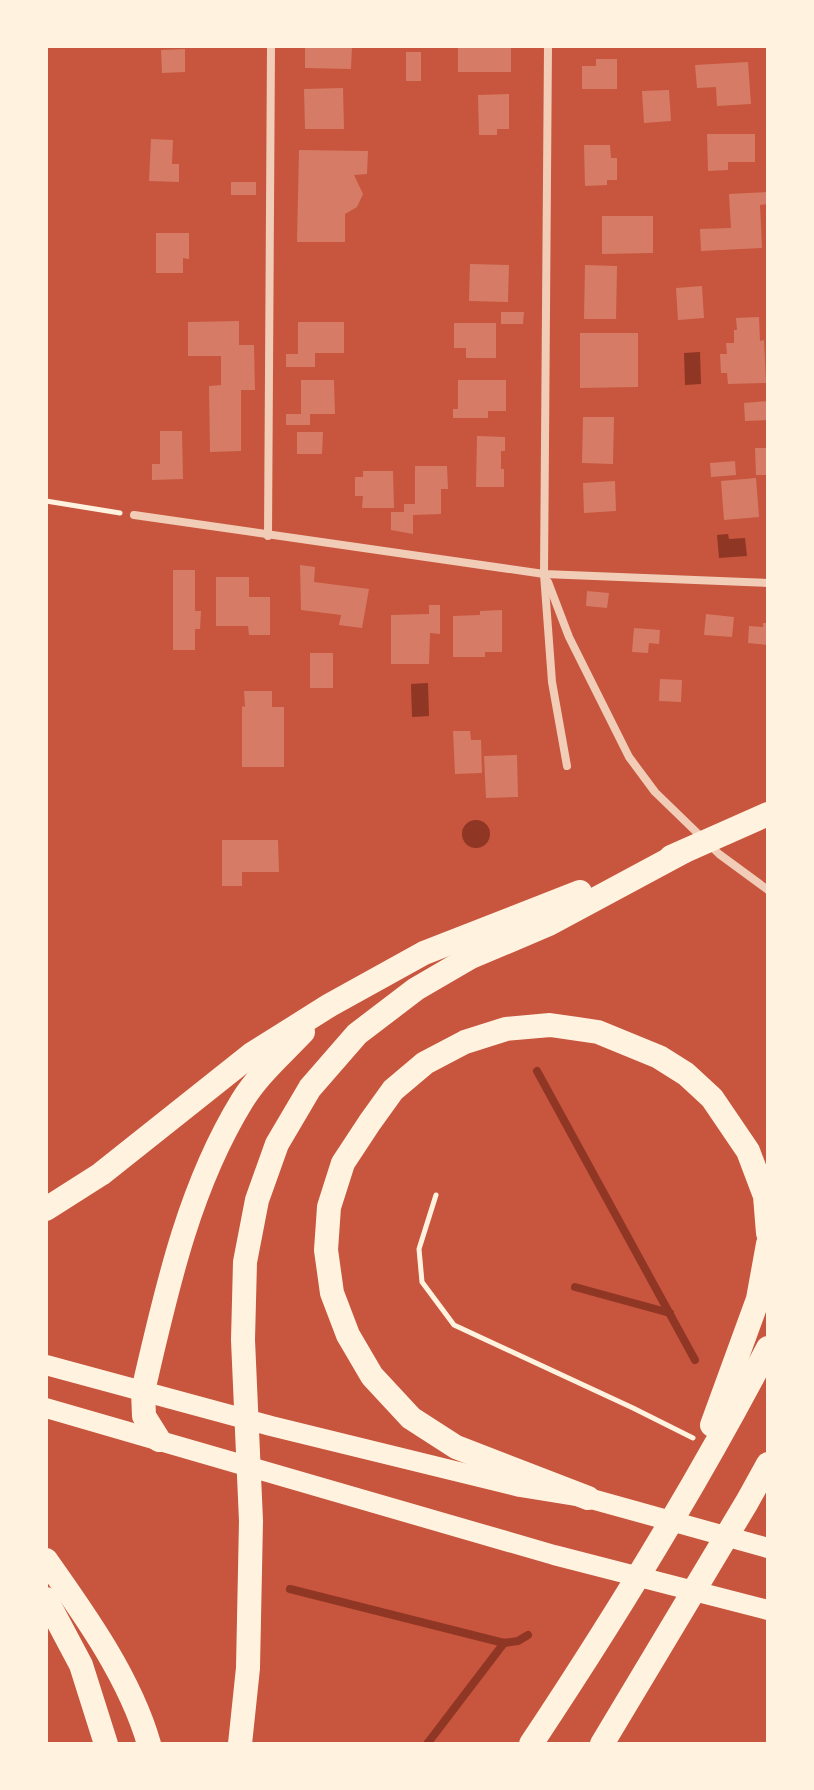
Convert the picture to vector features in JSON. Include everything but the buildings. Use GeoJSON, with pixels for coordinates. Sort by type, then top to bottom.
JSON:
{"type":"FeatureCollection","features":[{"type":"Feature","properties":{"kind":"highway"},"geometry":{"type":"LineString","coordinates":[[46,1209],[101,1174],[252,1054],[330,1005],[424,953],[683,852],[768,814]]}},
{"type":"Feature","properties":{"kind":"highway"},"geometry":{"type":"LineString","coordinates":[[240,1744],[248,1668],[251,1521],[243,1340],[245,1262],[257,1200],[277,1144],[310,1088],[357,1034],[416,989],[471,957],[549,924],[683,852]]}},
{"type":"Feature","properties":{"kind":"highway"},"geometry":{"type":"LineString","coordinates":[[159,1440],[144,1416],[143,1391],[177,1250],[209,1164],[243,1100],[265,1072],[330,1005]]}},
{"type":"Feature","properties":{"kind":"highway"},"geometry":{"type":"LineString","coordinates":[[588,1498],[456,1447],[411,1418],[372,1376],[348,1335],[332,1293],[326,1250],[329,1207],[343,1163],[370,1122],[393,1090],[425,1063],[465,1042],[506,1029],[550,1025],[598,1032],[659,1057],[686,1074],[712,1098],[748,1151],[765,1196],[768,1233]]}},
{"type":"Feature","properties":{"kind":"highway"},"geometry":{"type":"LineString","coordinates":[[683,1500],[758,1299],[768,1244]]}},
{"type":"Feature","properties":{"kind":"highway"},"geometry":{"type":"LineString","coordinates":[[531,1744],[683,1500],[768,1348]]}},
{"type":"Feature","properties":{"kind":"highway"},"geometry":{"type":"LineString","coordinates":[[602,1744],[768,1464]]}},
{"type":"Feature","properties":{"kind":"highway"},"geometry":{"type":"LineString","coordinates":[[46,1560],[108,1652],[149,1744]]}},
{"type":"Feature","properties":{"kind":"highway"},"geometry":{"type":"LineString","coordinates":[[46,1599],[81,1665],[106,1744]]}},
{"type":"Feature","properties":{"kind":"main road"},"geometry":{"type":"LineString","coordinates":[[46,1365],[271,1426],[520,1487],[588,1498],[768,1548]]}},
{"type":"Feature","properties":{"kind":"main road"},"geometry":{"type":"LineString","coordinates":[[46,1408],[554,1555],[768,1610]]}},
{"type":"Feature","properties":{"kind":"street"},"geometry":{"type":"LineString","coordinates":[[268,536],[271,46]]}},
{"type":"Feature","properties":{"kind":"street"},"geometry":{"type":"LineString","coordinates":[[548,46],[544,574],[552,682],[567,766]]}},
{"type":"Feature","properties":{"kind":"street"},"geometry":{"type":"LineString","coordinates":[[134,515],[544,574],[768,583]]}},
{"type":"Feature","properties":{"kind":"street"},"geometry":{"type":"LineString","coordinates":[[544,574],[569,637],[629,757],[655,792],[719,854],[765,888]]}},
{"type":"Feature","properties":{"kind":"path"},"geometry":{"type":"LineString","coordinates":[[46,501],[134,515]]}},
{"type":"Feature","properties":{"kind":"path"},"geometry":{"type":"LineString","coordinates":[[436,1195],[419,1249],[422,1282],[454,1325],[704,1444]]}},
{"type":"Feature","properties":{"kind":"shaded area"},"geometry":{"type":"Polygon","coordinates":[[[700,352],[701,384],[685,385],[684,353],[700,352]]]}},
{"type":"Feature","properties":{"kind":"shaded area"},"geometry":{"type":"Polygon","coordinates":[[[728,534],[729,539],[745,538],[747,556],[719,558],[717,535],[728,534]]]}},
{"type":"Feature","properties":{"kind":"shaded area"},"geometry":{"type":"Polygon","coordinates":[[[428,683],[429,716],[412,717],[411,684],[428,683]]]}},
{"type":"Feature","properties":{"kind":"shaded area"},"geometry":{"type":"Polygon","coordinates":[[[476,820],[486,824],[490,834],[486,844],[476,848],[466,844],[462,834],[466,824],[476,820]]]}},
{"type":"Feature","properties":{"kind":"waterway"},"geometry":{"type":"LineString","coordinates":[[537,1071],[695,1360]]}},
{"type":"Feature","properties":{"kind":"waterway"},"geometry":{"type":"LineString","coordinates":[[575,1287],[670,1313]]}},
{"type":"Feature","properties":{"kind":"waterway"},"geometry":{"type":"LineString","coordinates":[[290,1589],[504,1643],[518,1641],[528,1635]]}},
{"type":"Feature","properties":{"kind":"waterway"},"geometry":{"type":"LineString","coordinates":[[427,1744],[504,1643]]}}]}
